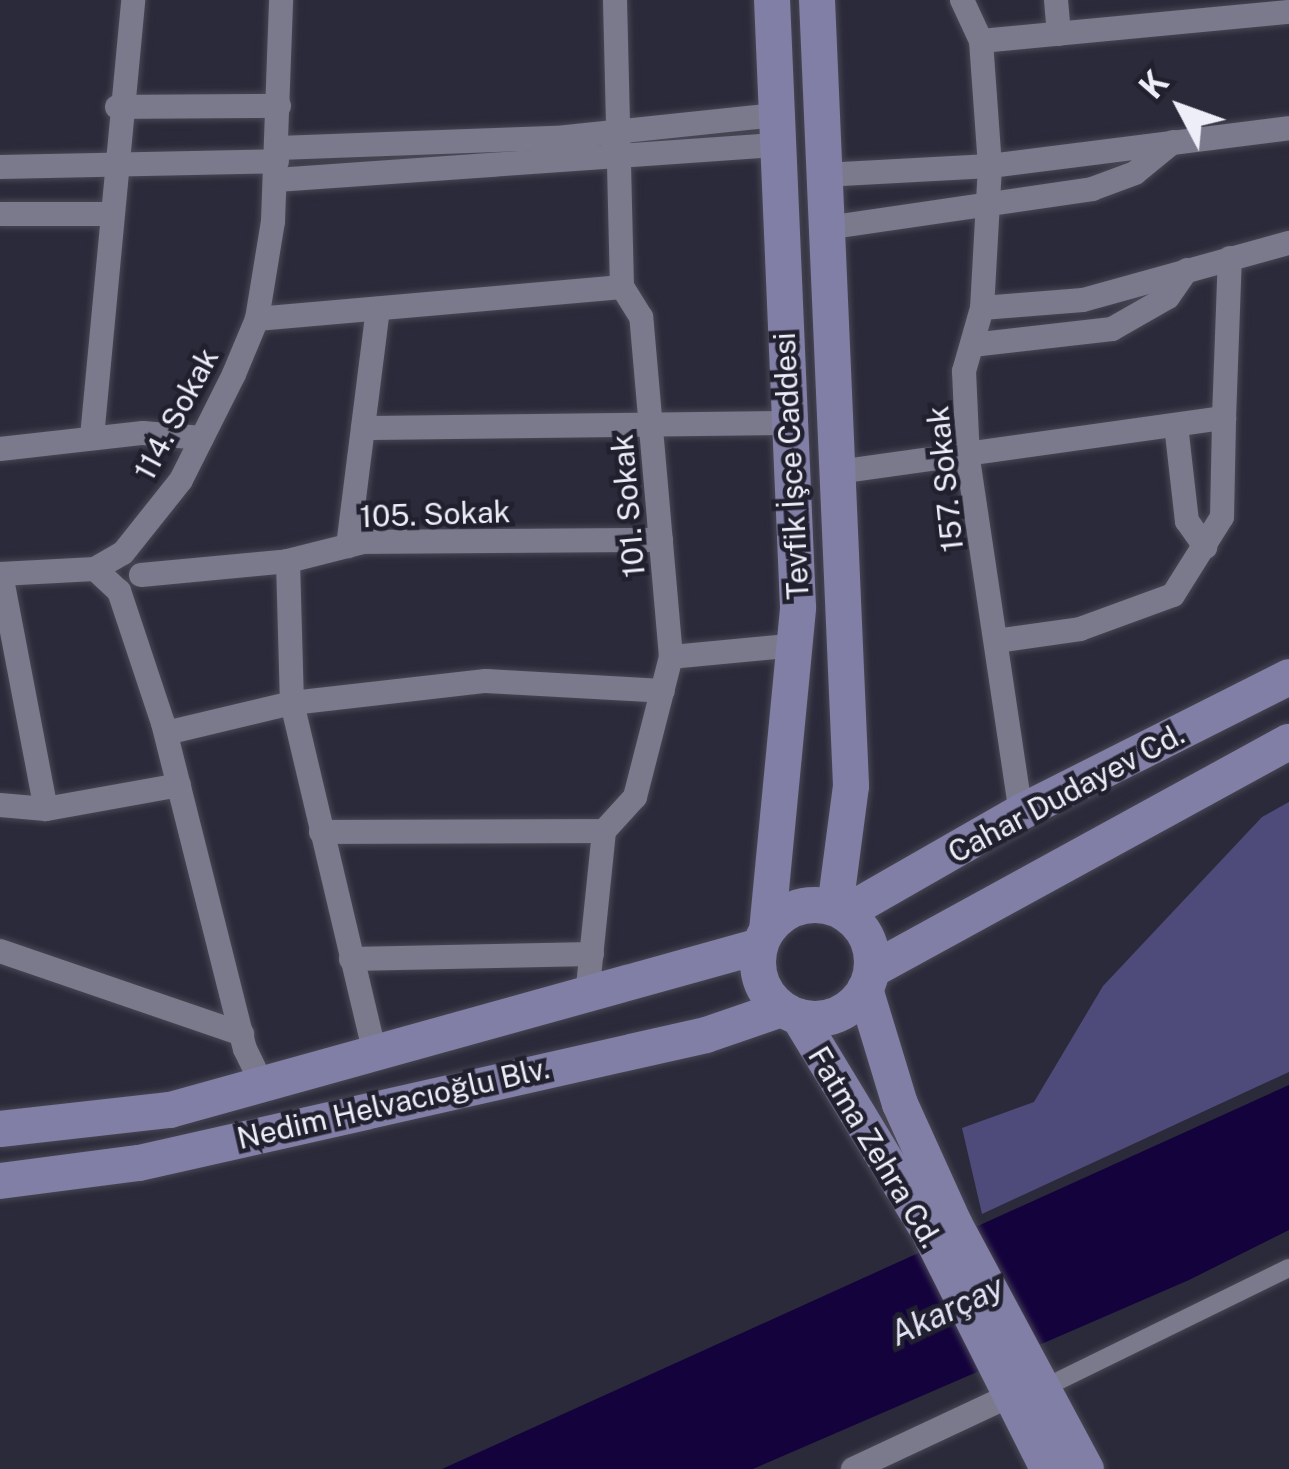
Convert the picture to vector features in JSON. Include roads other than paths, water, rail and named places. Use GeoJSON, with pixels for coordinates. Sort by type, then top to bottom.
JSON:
{"type":"FeatureCollection","features":[{"type":"Feature","properties":{"kind":"main road"},"geometry":{"type":"LineString","coordinates":[[773,15],[817,15]]}},
{"type":"Feature","properties":{"kind":"main road","name":"Tevfik İşce Caddesi"},"geometry":{"type":"LineString","coordinates":[[764,939],[796,645],[773,15]]}},
{"type":"Feature","properties":{"kind":"main road","name":"Tevfik İşce Caddesi"},"geometry":{"type":"LineString","coordinates":[[817,15],[851,786],[840,911]]}},
{"type":"Feature","properties":{"kind":"main road","name":"Cahar Dudayev Cd."},"geometry":{"type":"LineString","coordinates":[[840,911],[1021,812],[1289,677]]}},
{"type":"Feature","properties":{"kind":"main road","name":"Cahar Dudayev Cd."},"geometry":{"type":"LineString","coordinates":[[869,980],[1289,742]]}},
{"type":"Feature","properties":{"kind":"main road"},"geometry":{"type":"LineString","coordinates":[[797,908],[840,911],[867,938],[869,980],[837,1015],[790,1013],[761,982],[764,939],[797,908]]}},
{"type":"Feature","properties":{"kind":"main road","name":"Nedim Helvacıoğlu Blv."},"geometry":{"type":"LineString","coordinates":[[0,1129],[109,1121],[263,1086],[587,996],[764,939]]}},
{"type":"Feature","properties":{"kind":"main road","name":"Fatma Zehra Cd."},"geometry":{"type":"LineString","coordinates":[[869,980],[900,1104],[942,1228],[1048,1469]]}},
{"type":"Feature","properties":{"kind":"main road","name":"Nedim Helvacıoğlu Blv."},"geometry":{"type":"LineString","coordinates":[[0,1181],[139,1163],[790,1013]]}},
{"type":"Feature","properties":{"kind":"main road","name":"Fatma Zehra Cd."},"geometry":{"type":"LineString","coordinates":[[790,1013],[942,1228]]}},
{"type":"Feature","properties":{"kind":"main road","name":"Fatma Zehra Cd."},"geometry":{"type":"LineString","coordinates":[[1007,1376],[1086,1469]]}},
{"type":"Feature","properties":{"kind":"street"},"geometry":{"type":"LineString","coordinates":[[92,437],[117,107],[133,0]]}},
{"type":"Feature","properties":{"kind":"street","name":"114. Sokak"},"geometry":{"type":"LineString","coordinates":[[95,569],[123,553],[181,480],[257,319],[277,163],[281,0]]}},
{"type":"Feature","properties":{"kind":"street","name":"101. Sokak"},"geometry":{"type":"LineString","coordinates":[[604,831],[635,797],[671,656],[641,317],[622,287],[623,155],[615,0]]}},
{"type":"Feature","properties":{"kind":"street","name":"157. Sokak"},"geometry":{"type":"LineString","coordinates":[[962,0],[981,41],[990,166],[982,308],[964,371],[968,459],[1021,812]]}},
{"type":"Feature","properties":{"kind":"street"},"geometry":{"type":"LineString","coordinates":[[1059,34],[1056,0],[1067,0]]}},
{"type":"Feature","properties":{"kind":"street"},"geometry":{"type":"LineString","coordinates":[[981,41],[1289,12]]}},
{"type":"Feature","properties":{"kind":"street"},"geometry":{"type":"LineString","coordinates":[[117,107],[279,106]]}},
{"type":"Feature","properties":{"kind":"street"},"geometry":{"type":"LineString","coordinates":[[277,163],[557,138],[620,127],[775,130]]}},
{"type":"Feature","properties":{"kind":"street"},"geometry":{"type":"LineString","coordinates":[[823,176],[990,166],[1289,128]]}},
{"type":"Feature","properties":{"kind":"street"},"geometry":{"type":"LineString","coordinates":[[0,167],[623,155],[775,130]]}},
{"type":"Feature","properties":{"kind":"street"},"geometry":{"type":"LineString","coordinates":[[826,228],[986,208],[1135,173],[1173,142]]}},
{"type":"Feature","properties":{"kind":"street"},"geometry":{"type":"LineString","coordinates":[[0,214],[111,214]]}},
{"type":"Feature","properties":{"kind":"street"},"geometry":{"type":"LineString","coordinates":[[982,308],[1083,299],[1289,243]]}},
{"type":"Feature","properties":{"kind":"street"},"geometry":{"type":"LineString","coordinates":[[996,641],[1080,629],[1173,595],[1205,547],[1222,517],[1230,258]]}},
{"type":"Feature","properties":{"kind":"street"},"geometry":{"type":"LineString","coordinates":[[972,345],[1112,329],[1168,297],[1187,270]]}},
{"type":"Feature","properties":{"kind":"street"},"geometry":{"type":"LineString","coordinates":[[257,319],[622,287]]}},
{"type":"Feature","properties":{"kind":"street"},"geometry":{"type":"LineString","coordinates":[[348,546],[377,309]]}},
{"type":"Feature","properties":{"kind":"street"},"geometry":{"type":"LineString","coordinates":[[838,472],[968,459],[1224,418]]}},
{"type":"Feature","properties":{"kind":"street"},"geometry":{"type":"LineString","coordinates":[[363,428],[790,423]]}},
{"type":"Feature","properties":{"kind":"street"},"geometry":{"type":"LineString","coordinates":[[1176,425],[1186,520],[1205,547]]}},
{"type":"Feature","properties":{"kind":"street"},"geometry":{"type":"LineString","coordinates":[[0,449],[92,437],[202,438]]}},
{"type":"Feature","properties":{"kind":"street","name":"105. Sokak"},"geometry":{"type":"LineString","coordinates":[[142,575],[288,561],[348,546],[661,540]]}},
{"type":"Feature","properties":{"kind":"street"},"geometry":{"type":"LineString","coordinates":[[119,591],[142,575],[123,553]]}},
{"type":"Feature","properties":{"kind":"street"},"geometry":{"type":"LineString","coordinates":[[288,561],[292,703],[374,1054]]}},
{"type":"Feature","properties":{"kind":"street"},"geometry":{"type":"LineString","coordinates":[[46,808],[1,574],[95,569],[119,591],[166,733],[242,1034],[263,1086]]}},
{"type":"Feature","properties":{"kind":"street"},"geometry":{"type":"LineString","coordinates":[[671,656],[796,645]]}},
{"type":"Feature","properties":{"kind":"street"},"geometry":{"type":"LineString","coordinates":[[166,733],[292,703],[486,681],[663,691]]}},
{"type":"Feature","properties":{"kind":"street"},"geometry":{"type":"LineString","coordinates":[[0,805],[46,808],[179,785]]}},
{"type":"Feature","properties":{"kind":"street"},"geometry":{"type":"LineString","coordinates":[[321,832],[604,831],[587,996]]}},
{"type":"Feature","properties":{"kind":"street"},"geometry":{"type":"LineString","coordinates":[[0,951],[242,1034]]}},
{"type":"Feature","properties":{"kind":"street"},"geometry":{"type":"LineString","coordinates":[[351,959],[592,954]]}},
{"type":"Feature","properties":{"kind":"street"},"geometry":{"type":"LineString","coordinates":[[1060,1380],[1289,1268]]}},
{"type":"Feature","properties":{"kind":"street"},"geometry":{"type":"LineString","coordinates":[[853,1469],[1007,1376]]}},
{"type":"Feature","properties":{"kind":"water","name":"Akarçay"},"geometry":{"type":"Polygon","coordinates":[[[1289,1085],[1289,1230],[1189,1280],[753,1469],[442,1469],[1289,1085]]]}}]}
